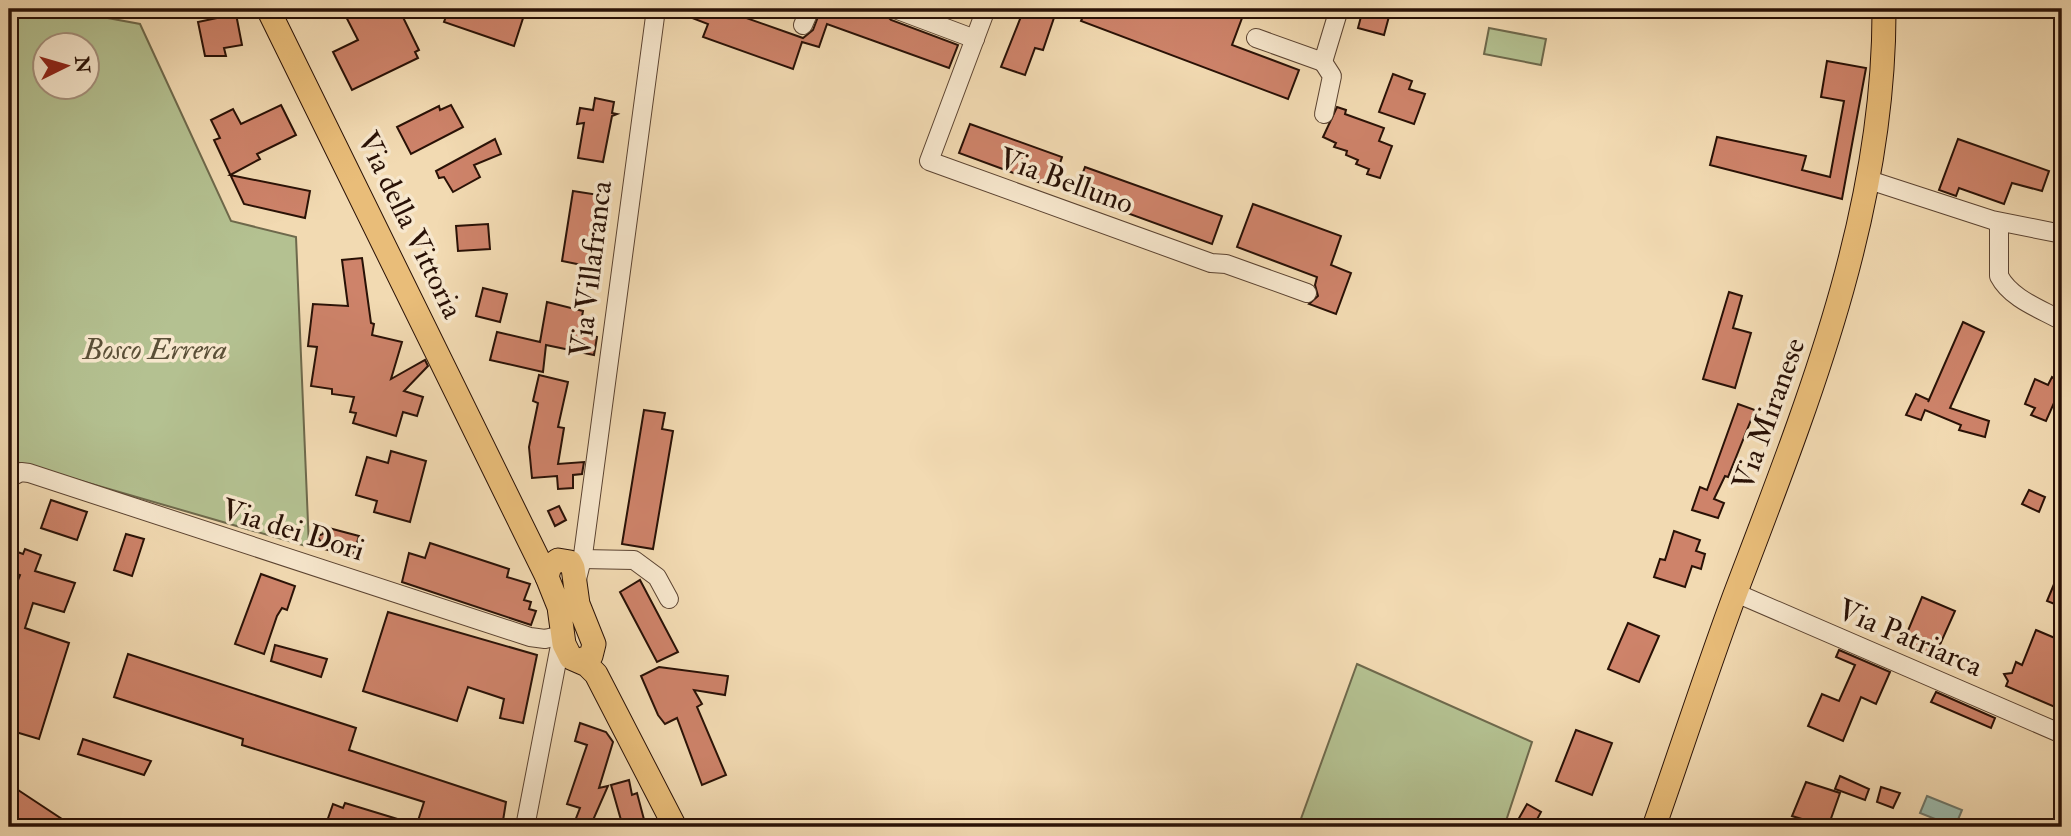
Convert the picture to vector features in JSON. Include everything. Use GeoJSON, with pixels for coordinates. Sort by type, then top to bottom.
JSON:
{"type":"FeatureCollection","features":[{"type":"Feature","properties":{"kind":"main road","name":"Via della Vittoria"},"geometry":{"type":"LineString","coordinates":[[269,9],[496,469],[545,547],[562,564],[573,568],[583,655]]}},
{"type":"Feature","properties":{"kind":"main road","name":"Via Miranese"},"geometry":{"type":"LineString","coordinates":[[1654,827],[1736,593],[1828,344],[1850,261],[1866,179],[1881,81],[1884,9]]}},
{"type":"Feature","properties":{"kind":"main road","name":"Via della Vittoria"},"geometry":{"type":"LineString","coordinates":[[562,564],[559,607],[566,650],[583,655],[617,683],[651,779],[675,827]]}},
{"type":"Feature","properties":{"kind":"street","name":"Via Villafranca"},"geometry":{"type":"LineString","coordinates":[[562,564],[584,537],[656,9]]}},
{"type":"Feature","properties":{"kind":"street"},"geometry":{"type":"LineString","coordinates":[[895,9],[975,39]]}},
{"type":"Feature","properties":{"kind":"street","name":"Via Belluno"},"geometry":{"type":"LineString","coordinates":[[986,9],[929,161],[1211,263],[1226,264],[1307,293]]}},
{"type":"Feature","properties":{"kind":"street"},"geometry":{"type":"LineString","coordinates":[[1322,62],[1339,9]]}},
{"type":"Feature","properties":{"kind":"street"},"geometry":{"type":"LineString","coordinates":[[1256,38],[1322,62],[1332,76],[1324,114]]}},
{"type":"Feature","properties":{"kind":"street"},"geometry":{"type":"LineString","coordinates":[[1866,179],[1999,222],[2062,234]]}},
{"type":"Feature","properties":{"kind":"street"},"geometry":{"type":"LineString","coordinates":[[1999,222],[1999,276],[2007,290],[2062,321]]}},
{"type":"Feature","properties":{"kind":"street","name":"Via dei Dori"},"geometry":{"type":"LineString","coordinates":[[9,478],[21,472],[29,473],[530,637],[545,639],[562,635]]}},
{"type":"Feature","properties":{"kind":"street"},"geometry":{"type":"LineString","coordinates":[[562,564],[634,560],[657,577],[669,598]]}},
{"type":"Feature","properties":{"kind":"street","name":"Via Patriarca"},"geometry":{"type":"LineString","coordinates":[[1736,593],[2062,734]]}},
{"type":"Feature","properties":{"kind":"street"},"geometry":{"type":"LineString","coordinates":[[525,827],[554,680],[553,666],[562,635]]}},
{"type":"Feature","properties":{"kind":"street"},"geometry":{"type":"LineString","coordinates":[[554,680],[583,655]]}},
{"type":"Feature","properties":{"kind":"green space","name":"Bosco Errera"},"geometry":{"type":"Polygon","coordinates":[[[9,9],[59,9],[140,24],[231,221],[296,237],[309,547],[9,460],[9,9]]]}},
{"type":"Feature","properties":{"kind":"green space"},"geometry":{"type":"Polygon","coordinates":[[[1489,28],[1546,39],[1541,65],[1484,54],[1489,28]]]}},
{"type":"Feature","properties":{"kind":"green space"},"geometry":{"type":"Polygon","coordinates":[[[1357,664],[1532,742],[1504,827],[1298,827],[1357,664]]]}},
{"type":"Feature","properties":{"kind":"shaded area"},"geometry":{"type":"Polygon","coordinates":[[[1927,796],[1962,810],[1955,827],[1920,813],[1927,796]]]}},
{"type":"Feature","properties":{"kind":"building"},"geometry":{"type":"Polygon","coordinates":[[[342,9],[399,9],[419,50],[415,52],[418,58],[352,90],[333,52],[358,40],[342,9]]]}},
{"type":"Feature","properties":{"kind":"building"},"geometry":{"type":"Polygon","coordinates":[[[449,9],[526,9],[514,46],[444,22],[449,9]]]}},
{"type":"Feature","properties":{"kind":"building"},"geometry":{"type":"Polygon","coordinates":[[[669,9],[721,9],[803,38],[813,30],[821,9],[879,9],[891,20],[958,45],[949,68],[827,24],[819,47],[802,42],[793,69],[703,37],[708,24],[669,9]]]}},
{"type":"Feature","properties":{"kind":"building"},"geometry":{"type":"Polygon","coordinates":[[[1024,9],[1057,9],[1043,50],[1035,48],[1025,75],[1001,67],[1024,9]]]}},
{"type":"Feature","properties":{"kind":"building"},"geometry":{"type":"Polygon","coordinates":[[[1086,9],[1217,9],[1242,18],[1232,45],[1299,70],[1288,99],[1081,21],[1086,9]]]}},
{"type":"Feature","properties":{"kind":"building"},"geometry":{"type":"Polygon","coordinates":[[[1363,9],[1391,9],[1384,35],[1358,28],[1363,9]]]}},
{"type":"Feature","properties":{"kind":"building"},"geometry":{"type":"Polygon","coordinates":[[[236,14],[242,45],[224,48],[226,56],[205,56],[198,22],[236,14]]]}},
{"type":"Feature","properties":{"kind":"building"},"geometry":{"type":"Polygon","coordinates":[[[1827,61],[1866,68],[1842,199],[1710,165],[1717,137],[1806,156],[1802,170],[1830,177],[1844,101],[1821,97],[1827,61]]]}},
{"type":"Feature","properties":{"kind":"building"},"geometry":{"type":"Polygon","coordinates":[[[1393,74],[1412,81],[1409,89],[1425,94],[1414,124],[1379,112],[1393,74]]]}},
{"type":"Feature","properties":{"kind":"building"},"geometry":{"type":"Polygon","coordinates":[[[595,98],[614,102],[612,113],[617,114],[612,116],[603,162],[578,158],[584,123],[577,124],[580,108],[593,110],[595,98]]]}},
{"type":"Feature","properties":{"kind":"building"},"geometry":{"type":"Polygon","coordinates":[[[281,105],[296,135],[257,154],[260,159],[230,175],[214,140],[220,138],[211,120],[233,109],[241,124],[281,105]]]}},
{"type":"Feature","properties":{"kind":"building"},"geometry":{"type":"Polygon","coordinates":[[[451,105],[463,127],[411,154],[397,127],[439,106],[440,110],[451,105]]]}},
{"type":"Feature","properties":{"kind":"building"},"geometry":{"type":"Polygon","coordinates":[[[1337,107],[1346,110],[1345,114],[1384,128],[1379,141],[1392,146],[1380,178],[1367,174],[1369,169],[1356,164],[1358,160],[1346,155],[1347,151],[1334,147],[1336,143],[1323,137],[1337,107]]]}},
{"type":"Feature","properties":{"kind":"building"},"geometry":{"type":"Polygon","coordinates":[[[970,124],[1062,157],[1052,187],[959,153],[970,124]]]}},
{"type":"Feature","properties":{"kind":"building"},"geometry":{"type":"Polygon","coordinates":[[[495,139],[501,154],[474,165],[480,177],[453,192],[444,177],[439,178],[436,171],[495,139]]]}},
{"type":"Feature","properties":{"kind":"building"},"geometry":{"type":"Polygon","coordinates":[[[1958,139],[2049,171],[2042,191],[2012,183],[2004,204],[1959,188],[1956,196],[1939,190],[1958,139]]]}},
{"type":"Feature","properties":{"kind":"building"},"geometry":{"type":"Polygon","coordinates":[[[1085,167],[1222,216],[1212,244],[1075,194],[1085,167]]]}},
{"type":"Feature","properties":{"kind":"building"},"geometry":{"type":"Polygon","coordinates":[[[230,175],[310,191],[305,218],[244,204],[230,175]]]}},
{"type":"Feature","properties":{"kind":"building"},"geometry":{"type":"Polygon","coordinates":[[[573,191],[599,195],[587,266],[562,261],[573,191]]]}},
{"type":"Feature","properties":{"kind":"building"},"geometry":{"type":"Polygon","coordinates":[[[1253,204],[1341,236],[1331,265],[1351,273],[1336,314],[1309,304],[1318,296],[1315,285],[1317,277],[1237,247],[1253,204]]]}},
{"type":"Feature","properties":{"kind":"building"},"geometry":{"type":"Polygon","coordinates":[[[488,224],[490,249],[458,251],[456,226],[488,224]]]}},
{"type":"Feature","properties":{"kind":"building"},"geometry":{"type":"Polygon","coordinates":[[[362,258],[371,323],[374,324],[372,335],[402,342],[391,379],[425,360],[428,366],[404,391],[423,397],[417,416],[403,412],[396,436],[353,423],[356,413],[350,412],[354,397],[332,394],[332,389],[311,386],[317,347],[308,346],[313,304],[348,306],[342,260],[362,258]]]}},
{"type":"Feature","properties":{"kind":"building"},"geometry":{"type":"Polygon","coordinates":[[[483,288],[507,294],[500,322],[476,316],[483,288]]]}},
{"type":"Feature","properties":{"kind":"building"},"geometry":{"type":"Polygon","coordinates":[[[1729,292],[1742,296],[1733,328],[1751,333],[1735,388],[1703,379],[1729,292]]]}},
{"type":"Feature","properties":{"kind":"building"},"geometry":{"type":"Polygon","coordinates":[[[547,302],[583,311],[579,333],[597,337],[594,355],[546,345],[543,372],[490,360],[497,332],[540,342],[547,302]]]}},
{"type":"Feature","properties":{"kind":"building"},"geometry":{"type":"Polygon","coordinates":[[[1963,322],[1984,332],[1950,408],[1989,421],[1985,437],[1959,430],[1961,425],[1925,410],[1921,420],[1906,415],[1916,394],[1929,400],[1963,322]]]}},
{"type":"Feature","properties":{"kind":"building"},"geometry":{"type":"Polygon","coordinates":[[[539,375],[568,382],[558,427],[564,428],[558,464],[584,462],[582,474],[573,475],[573,488],[558,489],[557,476],[532,478],[529,447],[538,403],[533,401],[539,375]]]}},
{"type":"Feature","properties":{"kind":"building"},"geometry":{"type":"Polygon","coordinates":[[[2052,377],[2062,385],[2046,421],[2031,415],[2035,408],[2025,404],[2035,379],[2048,385],[2052,377]]]}},
{"type":"Feature","properties":{"kind":"building"},"geometry":{"type":"Polygon","coordinates":[[[1738,404],[1755,410],[1728,477],[1725,476],[1714,499],[1724,503],[1718,518],[1692,510],[1700,487],[1707,490],[1738,404]]]}},
{"type":"Feature","properties":{"kind":"building"},"geometry":{"type":"Polygon","coordinates":[[[644,410],[665,413],[662,429],[673,431],[653,549],[622,544],[644,410]]]}},
{"type":"Feature","properties":{"kind":"building"},"geometry":{"type":"Polygon","coordinates":[[[391,451],[426,461],[410,522],[374,512],[377,501],[356,495],[367,457],[388,463],[391,451]]]}},
{"type":"Feature","properties":{"kind":"building"},"geometry":{"type":"Polygon","coordinates":[[[2029,490],[2045,497],[2039,512],[2022,504],[2029,490]]]}},
{"type":"Feature","properties":{"kind":"building"},"geometry":{"type":"Polygon","coordinates":[[[51,500],[87,512],[77,540],[41,528],[51,500]]]}},
{"type":"Feature","properties":{"kind":"building"},"geometry":{"type":"Polygon","coordinates":[[[559,506],[566,520],[555,526],[548,511],[559,506]]]}},
{"type":"Feature","properties":{"kind":"building"},"geometry":{"type":"Polygon","coordinates":[[[325,527],[359,536],[353,556],[320,548],[321,542],[317,536],[323,534],[325,527]]]}},
{"type":"Feature","properties":{"kind":"building"},"geometry":{"type":"Polygon","coordinates":[[[1674,531],[1700,540],[1696,551],[1705,554],[1701,569],[1692,566],[1685,587],[1654,577],[1660,559],[1665,560],[1674,531]]]}},
{"type":"Feature","properties":{"kind":"building"},"geometry":{"type":"Polygon","coordinates":[[[126,534],[144,539],[132,576],[114,570],[126,534]]]}},
{"type":"Feature","properties":{"kind":"building"},"geometry":{"type":"Polygon","coordinates":[[[430,543],[509,569],[507,577],[530,584],[524,600],[531,602],[529,609],[536,611],[531,625],[402,582],[409,553],[425,558],[430,543]]]}},
{"type":"Feature","properties":{"kind":"building"},"geometry":{"type":"Polygon","coordinates":[[[9,549],[23,554],[25,549],[41,555],[35,571],[75,583],[64,612],[33,603],[25,628],[69,643],[39,739],[9,730],[9,603],[20,575],[9,571],[9,549]]]}},
{"type":"Feature","properties":{"kind":"building"},"geometry":{"type":"Polygon","coordinates":[[[2062,565],[2062,607],[2047,601],[2062,565]]]}},
{"type":"Feature","properties":{"kind":"building"},"geometry":{"type":"Polygon","coordinates":[[[261,574],[295,586],[287,610],[282,608],[277,616],[264,654],[235,644],[261,574]]]}},
{"type":"Feature","properties":{"kind":"building"},"geometry":{"type":"Polygon","coordinates":[[[640,580],[678,652],[657,662],[620,592],[640,580]]]}},
{"type":"Feature","properties":{"kind":"building"},"geometry":{"type":"Polygon","coordinates":[[[1922,597],[1955,611],[1934,658],[1902,645],[1922,597]]]}},
{"type":"Feature","properties":{"kind":"building"},"geometry":{"type":"Polygon","coordinates":[[[388,612],[537,655],[523,723],[500,718],[504,699],[468,687],[457,721],[363,691],[388,612]]]}},
{"type":"Feature","properties":{"kind":"building"},"geometry":{"type":"Polygon","coordinates":[[[1628,623],[1659,636],[1639,682],[1608,669],[1628,623]]]}},
{"type":"Feature","properties":{"kind":"building"},"geometry":{"type":"Polygon","coordinates":[[[2036,630],[2062,641],[2062,710],[2006,686],[2008,681],[2004,674],[2012,673],[2016,662],[2022,665],[2036,630]]]}},
{"type":"Feature","properties":{"kind":"building"},"geometry":{"type":"Polygon","coordinates":[[[275,645],[327,659],[321,677],[271,661],[275,645]]]}},
{"type":"Feature","properties":{"kind":"building"},"geometry":{"type":"Polygon","coordinates":[[[1839,650],[1890,672],[1876,704],[1861,697],[1843,741],[1808,726],[1822,694],[1839,701],[1855,665],[1836,657],[1839,650]]]}},
{"type":"Feature","properties":{"kind":"building"},"geometry":{"type":"Polygon","coordinates":[[[128,654],[356,728],[349,750],[506,802],[502,827],[416,827],[424,802],[242,745],[243,739],[114,697],[128,654]]]}},
{"type":"Feature","properties":{"kind":"building"},"geometry":{"type":"Polygon","coordinates":[[[659,667],[728,676],[725,695],[694,690],[702,704],[697,707],[726,775],[702,785],[677,718],[665,724],[658,715],[641,676],[659,667]]]}},
{"type":"Feature","properties":{"kind":"building"},"geometry":{"type":"Polygon","coordinates":[[[1936,692],[1995,718],[1991,728],[1931,702],[1936,692]]]}},
{"type":"Feature","properties":{"kind":"building"},"geometry":{"type":"Polygon","coordinates":[[[580,723],[606,732],[613,742],[599,788],[608,786],[590,827],[575,821],[580,808],[567,804],[587,745],[575,741],[580,723]]]}},
{"type":"Feature","properties":{"kind":"building"},"geometry":{"type":"Polygon","coordinates":[[[1576,730],[1612,743],[1592,795],[1556,781],[1576,730]]]}},
{"type":"Feature","properties":{"kind":"building"},"geometry":{"type":"Polygon","coordinates":[[[83,739],[151,761],[144,775],[78,754],[83,739]]]}},
{"type":"Feature","properties":{"kind":"building"},"geometry":{"type":"Polygon","coordinates":[[[1840,776],[1869,789],[1865,800],[1835,789],[1840,776]]]}},
{"type":"Feature","properties":{"kind":"building"},"geometry":{"type":"Polygon","coordinates":[[[629,780],[632,795],[637,793],[646,827],[623,827],[611,785],[629,780]]]}},
{"type":"Feature","properties":{"kind":"building"},"geometry":{"type":"Polygon","coordinates":[[[1806,782],[1840,793],[1828,827],[1792,816],[1806,782]]]}},
{"type":"Feature","properties":{"kind":"building"},"geometry":{"type":"Polygon","coordinates":[[[9,784],[74,827],[9,827],[9,784]]]}},
{"type":"Feature","properties":{"kind":"building"},"geometry":{"type":"Polygon","coordinates":[[[1881,787],[1900,793],[1893,808],[1877,802],[1881,787]]]}},
{"type":"Feature","properties":{"kind":"building"},"geometry":{"type":"Polygon","coordinates":[[[345,803],[414,824],[414,827],[325,827],[333,804],[343,808],[345,803]]]}},
{"type":"Feature","properties":{"kind":"building"},"geometry":{"type":"Polygon","coordinates":[[[1527,804],[1541,812],[1533,827],[1514,827],[1527,804]]]}}]}
